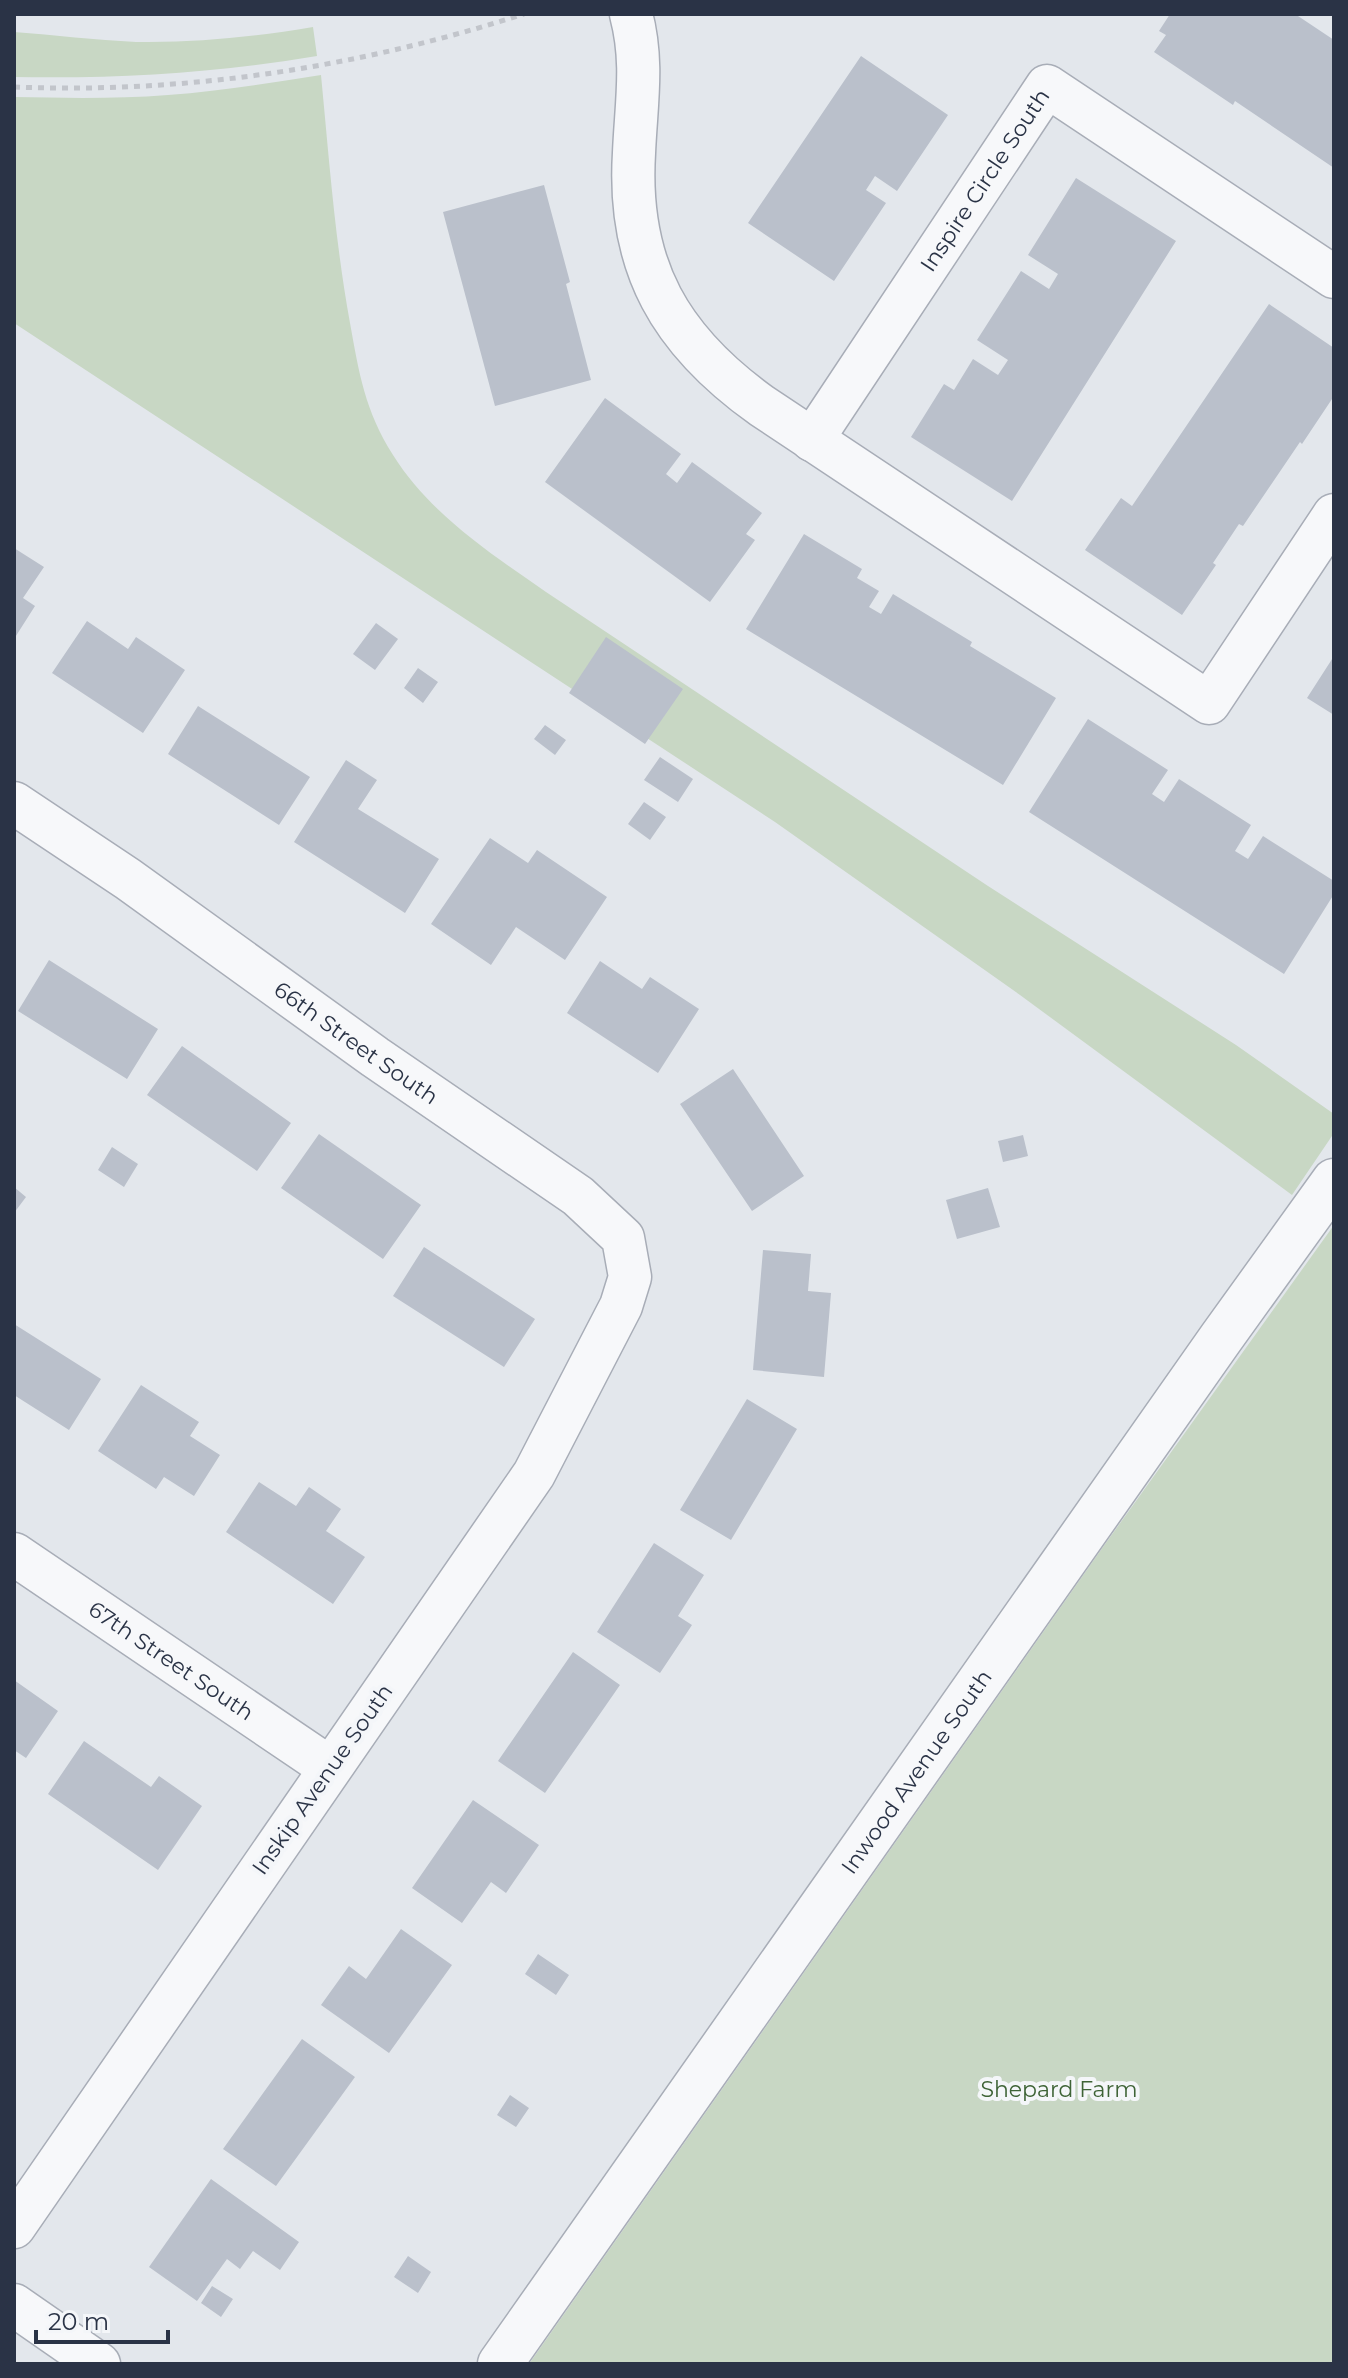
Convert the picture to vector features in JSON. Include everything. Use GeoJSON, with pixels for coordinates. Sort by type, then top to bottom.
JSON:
{"type":"FeatureCollection","features":[{"type":"Feature","properties":{"kind":"street"},"geometry":{"type":"LineString","coordinates":[[631,14],[637,38],[640,78],[633,170],[633,203],[638,235],[648,267],[677,325],[710,365],[742,392],[1209,703],[1334,515]]}},
{"type":"Feature","properties":{"kind":"street","name":"Inspire Circle South"},"geometry":{"type":"LineString","coordinates":[[812,440],[1047,86],[1334,277]]}},
{"type":"Feature","properties":{"kind":"street","name":"66th Street South"},"geometry":{"type":"LineString","coordinates":[[14,803],[128,879],[375,1057],[578,1196],[623,1238],[630,1277],[614,1321]]}},
{"type":"Feature","properties":{"kind":"street","name":"Inwood Avenue South"},"geometry":{"type":"LineString","coordinates":[[500,2364],[1334,1181]]}},
{"type":"Feature","properties":{"kind":"street","name":"Inskip Avenue South"},"geometry":{"type":"LineString","coordinates":[[14,2227],[534,1474],[614,1321]]}},
{"type":"Feature","properties":{"kind":"street","name":"67th Street South"},"geometry":{"type":"LineString","coordinates":[[14,1554],[330,1768]]}},
{"type":"Feature","properties":{"kind":"street"},"geometry":{"type":"LineString","coordinates":[[14,2305],[99,2364]]}},
{"type":"Feature","properties":{"kind":"path"},"geometry":{"type":"LineString","coordinates":[[14,87],[166,85],[278,73],[400,49],[524,14]]}},
{"type":"Feature","properties":{"kind":"green space"},"geometry":{"type":"Polygon","coordinates":[[[313,27],[317,56],[166,74],[14,77],[14,32],[158,42],[225,39],[313,27]]]}},
{"type":"Feature","properties":{"kind":"green space"},"geometry":{"type":"Polygon","coordinates":[[[321,75],[340,261],[360,375],[383,439],[425,496],[462,531],[546,592],[988,886],[1236,1045],[1334,1114],[1334,1133],[1292,1195],[1020,995],[775,822],[14,323],[14,97],[168,95],[321,75]]]}},
{"type":"Feature","properties":{"kind":"green space","name":"Shepard Farm"},"geometry":{"type":"Polygon","coordinates":[[[1334,1225],[1334,2364],[529,2364],[1103,1547],[1334,1225]]]}},
{"type":"Feature","properties":{"kind":"building"},"geometry":{"type":"Polygon","coordinates":[[[1170,14],[1295,14],[1334,40],[1334,168],[1235,101],[1233,105],[1154,52],[1166,35],[1159,31],[1170,14]]]}},
{"type":"Feature","properties":{"kind":"building"},"geometry":{"type":"Polygon","coordinates":[[[861,56],[948,115],[897,191],[875,176],[866,190],[886,203],[834,281],[748,223],[861,56]]]}},
{"type":"Feature","properties":{"kind":"building"},"geometry":{"type":"Polygon","coordinates":[[[1076,178],[1176,241],[1012,501],[911,437],[944,384],[954,390],[973,359],[998,375],[1008,360],[977,340],[1021,271],[1049,289],[1058,274],[1028,255],[1076,178]]]}},
{"type":"Feature","properties":{"kind":"building"},"geometry":{"type":"Polygon","coordinates":[[[544,185],[570,282],[566,284],[591,380],[495,406],[443,212],[544,185]]]}},
{"type":"Feature","properties":{"kind":"building"},"geometry":{"type":"Polygon","coordinates":[[[1269,304],[1334,348],[1334,396],[1243,526],[1239,524],[1182,615],[1085,550],[1121,498],[1132,506],[1269,304]]]}},
{"type":"Feature","properties":{"kind":"building"},"geometry":{"type":"Polygon","coordinates":[[[605,398],[681,454],[666,474],[677,483],[692,462],[762,513],[746,534],[755,540],[710,602],[545,482],[605,398]]]}},
{"type":"Feature","properties":{"kind":"building"},"geometry":{"type":"Polygon","coordinates":[[[804,534],[862,569],[857,578],[879,591],[869,607],[881,614],[893,594],[972,642],[970,646],[1056,698],[1003,785],[746,629],[804,534]]]}},
{"type":"Feature","properties":{"kind":"building"},"geometry":{"type":"Polygon","coordinates":[[[14,548],[44,567],[23,598],[35,606],[14,639],[14,548]]]}},
{"type":"Feature","properties":{"kind":"building"},"geometry":{"type":"Polygon","coordinates":[[[87,621],[128,649],[136,637],[185,670],[143,733],[52,673],[87,621]]]}},
{"type":"Feature","properties":{"kind":"building"},"geometry":{"type":"Polygon","coordinates":[[[376,623],[398,639],[375,670],[353,654],[376,623]]]}},
{"type":"Feature","properties":{"kind":"building"},"geometry":{"type":"Polygon","coordinates":[[[606,637],[683,689],[645,744],[569,693],[606,637]]]}},
{"type":"Feature","properties":{"kind":"building"},"geometry":{"type":"Polygon","coordinates":[[[1334,656],[1334,715],[1307,698],[1334,656]]]}},
{"type":"Feature","properties":{"kind":"building"},"geometry":{"type":"Polygon","coordinates":[[[418,668],[438,682],[423,703],[404,688],[418,668]]]}},
{"type":"Feature","properties":{"kind":"building"},"geometry":{"type":"Polygon","coordinates":[[[198,706],[310,777],[279,825],[168,754],[198,706]]]}},
{"type":"Feature","properties":{"kind":"building"},"geometry":{"type":"Polygon","coordinates":[[[1088,719],[1168,770],[1152,794],[1164,802],[1179,779],[1251,825],[1235,851],[1248,859],[1263,836],[1334,881],[1334,894],[1284,974],[1029,812],[1088,719]]]}},
{"type":"Feature","properties":{"kind":"building"},"geometry":{"type":"Polygon","coordinates":[[[545,725],[566,740],[555,755],[534,739],[545,725]]]}},
{"type":"Feature","properties":{"kind":"building"},"geometry":{"type":"Polygon","coordinates":[[[660,757],[693,779],[678,802],[644,780],[660,757]]]}},
{"type":"Feature","properties":{"kind":"building"},"geometry":{"type":"Polygon","coordinates":[[[346,760],[377,780],[358,809],[439,859],[405,913],[294,842],[346,760]]]}},
{"type":"Feature","properties":{"kind":"building"},"geometry":{"type":"Polygon","coordinates":[[[644,802],[666,817],[650,840],[628,824],[644,802]]]}},
{"type":"Feature","properties":{"kind":"building"},"geometry":{"type":"Polygon","coordinates":[[[490,838],[528,863],[537,850],[607,897],[565,960],[516,927],[491,965],[431,924],[490,838]]]}},
{"type":"Feature","properties":{"kind":"building"},"geometry":{"type":"Polygon","coordinates":[[[49,960],[158,1029],[127,1079],[18,1011],[49,960]]]}},
{"type":"Feature","properties":{"kind":"building"},"geometry":{"type":"Polygon","coordinates":[[[600,961],[642,989],[650,977],[699,1009],[658,1073],[567,1013],[600,961]]]}},
{"type":"Feature","properties":{"kind":"building"},"geometry":{"type":"Polygon","coordinates":[[[182,1046],[291,1123],[257,1171],[147,1095],[182,1046]]]}},
{"type":"Feature","properties":{"kind":"building"},"geometry":{"type":"Polygon","coordinates":[[[733,1069],[804,1176],[752,1211],[680,1104],[733,1069]]]}},
{"type":"Feature","properties":{"kind":"building"},"geometry":{"type":"Polygon","coordinates":[[[319,1134],[421,1205],[383,1259],[281,1188],[319,1134]]]}},
{"type":"Feature","properties":{"kind":"building"},"geometry":{"type":"Polygon","coordinates":[[[1023,1135],[1028,1156],[1003,1162],[998,1141],[1023,1135]]]}},
{"type":"Feature","properties":{"kind":"building"},"geometry":{"type":"Polygon","coordinates":[[[112,1147],[138,1164],[124,1187],[98,1170],[112,1147]]]}},
{"type":"Feature","properties":{"kind":"building"},"geometry":{"type":"Polygon","coordinates":[[[14,1187],[26,1197],[14,1213],[14,1187]]]}},
{"type":"Feature","properties":{"kind":"building"},"geometry":{"type":"Polygon","coordinates":[[[988,1188],[1000,1227],[957,1239],[946,1200],[988,1188]]]}},
{"type":"Feature","properties":{"kind":"building"},"geometry":{"type":"Polygon","coordinates":[[[424,1247],[535,1319],[504,1367],[393,1296],[424,1247]]]}},
{"type":"Feature","properties":{"kind":"building"},"geometry":{"type":"Polygon","coordinates":[[[763,1250],[811,1254],[808,1291],[831,1293],[824,1377],[753,1370],[763,1250]]]}},
{"type":"Feature","properties":{"kind":"building"},"geometry":{"type":"Polygon","coordinates":[[[14,1324],[101,1379],[69,1430],[14,1395],[14,1324]]]}},
{"type":"Feature","properties":{"kind":"building"},"geometry":{"type":"Polygon","coordinates":[[[141,1385],[199,1422],[190,1436],[220,1455],[194,1496],[164,1477],[156,1489],[98,1451],[141,1385]]]}},
{"type":"Feature","properties":{"kind":"building"},"geometry":{"type":"Polygon","coordinates":[[[747,1399],[797,1429],[731,1540],[680,1510],[747,1399]]]}},
{"type":"Feature","properties":{"kind":"building"},"geometry":{"type":"Polygon","coordinates":[[[259,1482],[296,1506],[309,1487],[341,1509],[326,1531],[365,1557],[333,1604],[226,1532],[259,1482]]]}},
{"type":"Feature","properties":{"kind":"building"},"geometry":{"type":"Polygon","coordinates":[[[654,1543],[704,1575],[678,1616],[692,1625],[660,1673],[597,1632],[654,1543]]]}},
{"type":"Feature","properties":{"kind":"building"},"geometry":{"type":"Polygon","coordinates":[[[573,1652],[620,1685],[545,1793],[498,1761],[573,1652]]]}},
{"type":"Feature","properties":{"kind":"building"},"geometry":{"type":"Polygon","coordinates":[[[14,1680],[58,1711],[26,1758],[14,1750],[14,1680]]]}},
{"type":"Feature","properties":{"kind":"building"},"geometry":{"type":"Polygon","coordinates":[[[84,1741],[151,1787],[159,1776],[202,1806],[158,1870],[48,1794],[84,1741]]]}},
{"type":"Feature","properties":{"kind":"building"},"geometry":{"type":"Polygon","coordinates":[[[473,1800],[539,1845],[506,1893],[491,1882],[462,1923],[412,1888],[473,1800]]]}},
{"type":"Feature","properties":{"kind":"building"},"geometry":{"type":"Polygon","coordinates":[[[401,1929],[452,1965],[389,2053],[321,2005],[349,1966],[366,1979],[401,1929]]]}},
{"type":"Feature","properties":{"kind":"building"},"geometry":{"type":"Polygon","coordinates":[[[538,1954],[569,1975],[556,1995],[525,1974],[538,1954]]]}},
{"type":"Feature","properties":{"kind":"building"},"geometry":{"type":"Polygon","coordinates":[[[302,2039],[355,2077],[276,2186],[223,2149],[302,2039]]]}},
{"type":"Feature","properties":{"kind":"building"},"geometry":{"type":"Polygon","coordinates":[[[510,2095],[529,2108],[516,2127],[497,2115],[510,2095]]]}},
{"type":"Feature","properties":{"kind":"building"},"geometry":{"type":"Polygon","coordinates":[[[211,2179],[299,2242],[280,2270],[253,2251],[240,2269],[227,2259],[197,2301],[149,2267],[211,2179]]]}},
{"type":"Feature","properties":{"kind":"building"},"geometry":{"type":"Polygon","coordinates":[[[408,2256],[431,2272],[418,2293],[394,2277],[408,2256]]]}},
{"type":"Feature","properties":{"kind":"building"},"geometry":{"type":"Polygon","coordinates":[[[212,2286],[233,2299],[221,2317],[201,2303],[212,2286]]]}}]}
